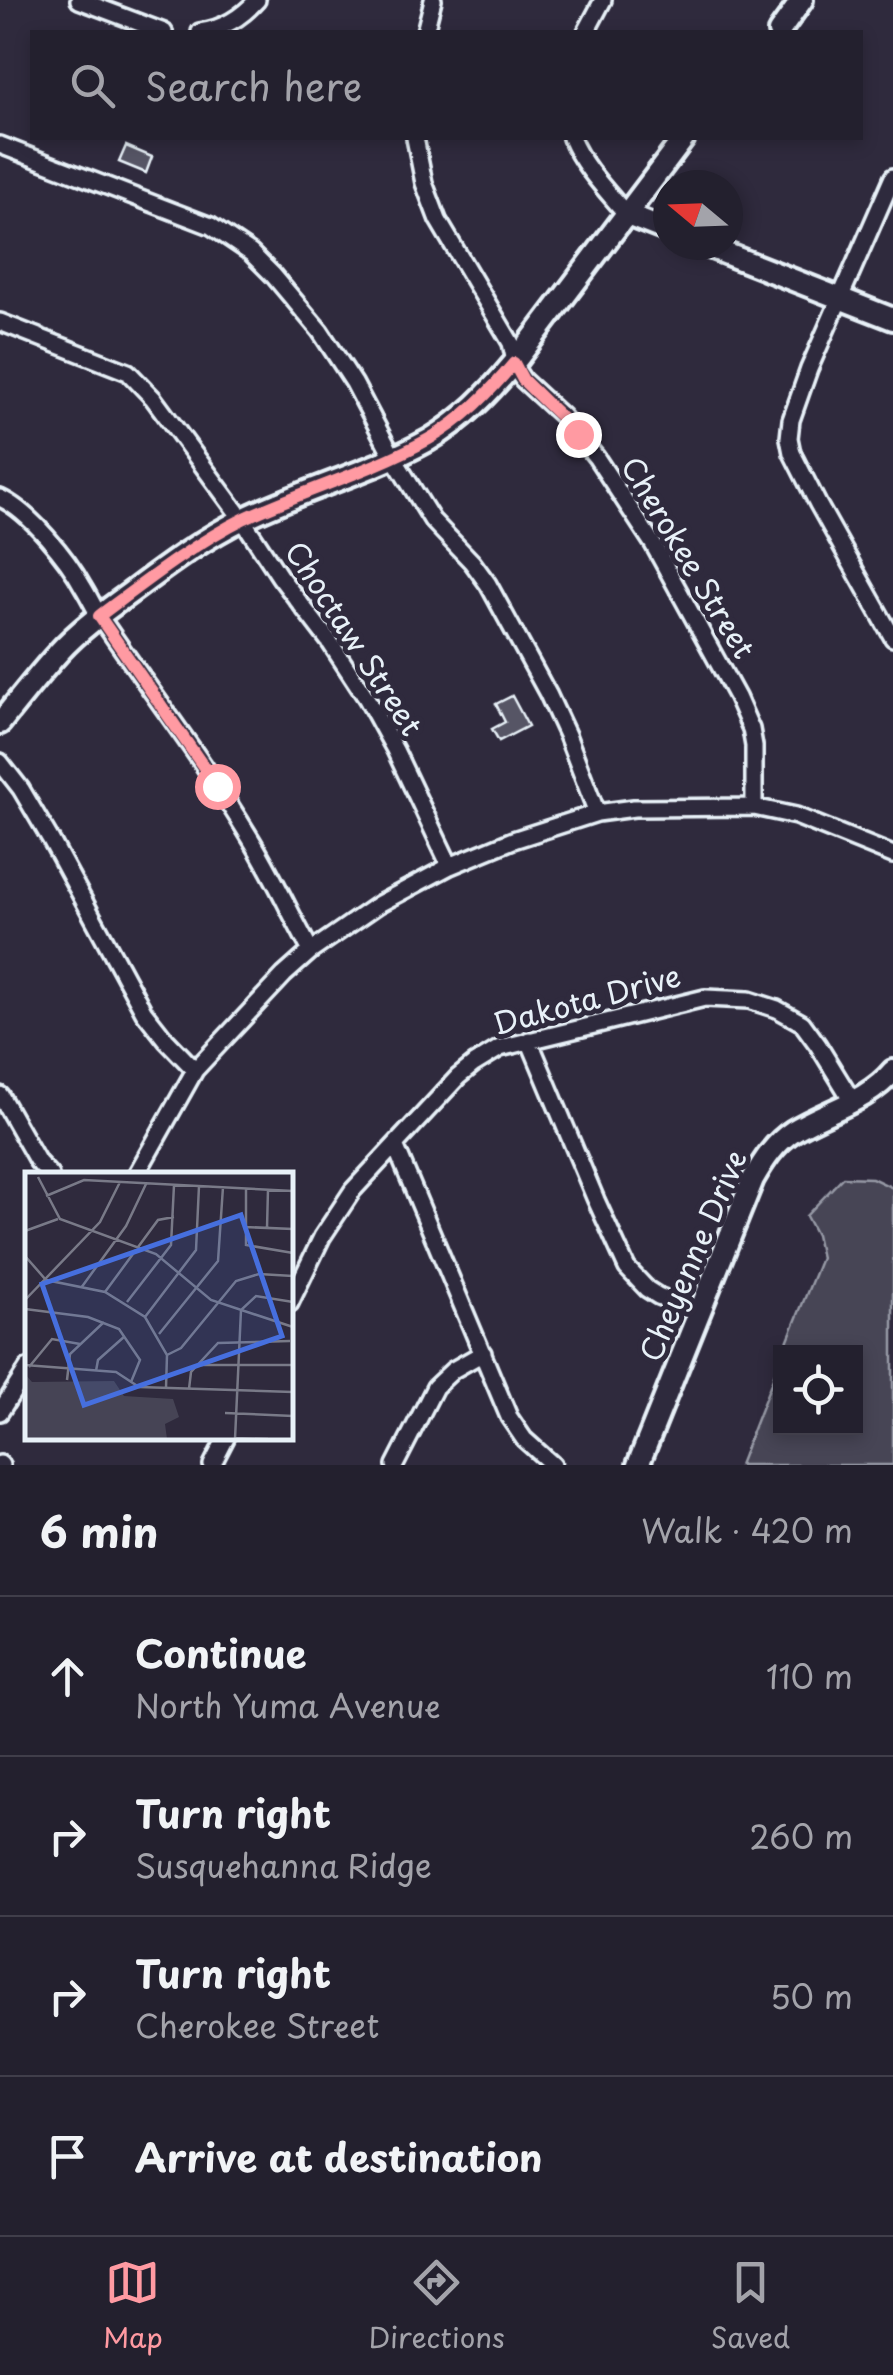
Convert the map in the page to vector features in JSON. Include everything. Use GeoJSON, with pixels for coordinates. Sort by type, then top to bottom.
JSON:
{"type":"FeatureCollection","features":[{"type":"Feature","properties":{"kind":"street"},"geometry":{"type":"LineString","coordinates":[[223,28],[256,0]]}},
{"type":"Feature","properties":{"kind":"street"},"geometry":{"type":"LineString","coordinates":[[426,30],[433,0]]}},
{"type":"Feature","properties":{"kind":"street"},"geometry":{"type":"LineString","coordinates":[[587,30],[604,0]]}},
{"type":"Feature","properties":{"kind":"street"},"geometry":{"type":"LineString","coordinates":[[780,30],[802,0]]}},
{"type":"Feature","properties":{"kind":"street"},"geometry":{"type":"LineString","coordinates":[[82,1],[159,30]]}},
{"type":"Feature","properties":{"kind":"street","name":"Cherokee Street"},"geometry":{"type":"LineString","coordinates":[[415,140],[424,183],[438,220],[512,343],[514,363],[523,380],[587,445],[637,518],[737,697],[754,746],[754,807]]}},
{"type":"Feature","properties":{"kind":"street"},"geometry":{"type":"LineString","coordinates":[[572,140],[586,165],[628,215],[653,225]]}},
{"type":"Feature","properties":{"kind":"street"},"geometry":{"type":"LineString","coordinates":[[0,723],[60,650],[173,561],[242,520],[392,457],[430,439],[462,417],[514,363],[683,140]]}},
{"type":"Feature","properties":{"kind":"street"},"geometry":{"type":"LineString","coordinates":[[0,145],[211,226],[252,253],[274,274],[320,330],[432,520],[488,584],[548,694],[598,813]]}},
{"type":"Feature","properties":{"kind":"street"},"geometry":{"type":"LineString","coordinates":[[891,626],[818,504],[792,453],[789,438],[796,402],[893,178]]}},
{"type":"Feature","properties":{"kind":"street"},"geometry":{"type":"LineString","coordinates":[[742,260],[893,319]]}},
{"type":"Feature","properties":{"kind":"street","name":"Choctaw Street"},"geometry":{"type":"LineString","coordinates":[[0,322],[128,372],[153,398],[367,698],[450,866]]}},
{"type":"Feature","properties":{"kind":"street"},"geometry":{"type":"LineString","coordinates":[[0,498],[37,527],[82,584],[99,616],[250,838],[310,951]]}},
{"type":"Feature","properties":{"kind":"street"},"geometry":{"type":"LineString","coordinates":[[0,762],[51,840],[144,1012],[195,1070]]}},
{"type":"Feature","properties":{"kind":"street"},"geometry":{"type":"LineString","coordinates":[[138,1172],[195,1070],[284,975],[310,951],[379,904],[450,866],[513,840],[598,813],[634,808],[754,807],[796,816],[893,855]]}},
{"type":"Feature","properties":{"kind":"street","name":"Dakota Drive"},"geometry":{"type":"LineString","coordinates":[[292,1299],[322,1237],[353,1190],[474,1064],[500,1048],[705,998],[749,1000],[802,1024],[853,1102]]}},
{"type":"Feature","properties":{"kind":"street"},"geometry":{"type":"LineString","coordinates":[[529,1040],[627,1268],[658,1296],[699,1312]]}},
{"type":"Feature","properties":{"kind":"street","name":"Cheyenne Drive"},"geometry":{"type":"LineString","coordinates":[[638,1465],[764,1159],[794,1131],[880,1086],[893,1071]]}},
{"type":"Feature","properties":{"kind":"street"},"geometry":{"type":"LineString","coordinates":[[0,1095],[47,1172]]}},
{"type":"Feature","properties":{"kind":"street"},"geometry":{"type":"LineString","coordinates":[[394,1145],[510,1417],[524,1439],[553,1465]]}},
{"type":"Feature","properties":{"kind":"street"},"geometry":{"type":"LineString","coordinates":[[395,1465],[435,1387],[453,1370],[483,1353]]}},
{"type":"Feature","properties":{"kind":"street"},"geometry":{"type":"LineString","coordinates":[[0,1412],[25,1373]]}},
{"type":"Feature","properties":{"kind":"street"},"geometry":{"type":"LineString","coordinates":[[212,1465],[225,1440]]}},
{"type":"Feature","properties":{"kind":"shaded area"},"geometry":{"type":"Polygon","coordinates":[[[843,1177],[872,1178],[893,1188],[893,1465],[739,1465],[773,1378],[773,1435],[863,1435],[863,1345],[786,1345],[821,1258],[816,1235],[806,1216],[843,1177]]]}},
{"type":"Feature","properties":{"kind":"building"},"geometry":{"type":"Polygon","coordinates":[[[126,146],[152,157],[146,173],[119,162],[126,146]]]}},
{"type":"Feature","properties":{"kind":"building"},"geometry":{"type":"Polygon","coordinates":[[[512,696],[528,726],[499,741],[492,729],[505,722],[496,704],[512,696]]]}},
{"type":"Feature","properties":{"kind":"route"},"geometry":{"type":"LineString","coordinates":[[217,786],[99,616],[173,561],[242,520],[430,439],[462,417],[514,363],[523,380],[578,434]]}}]}
